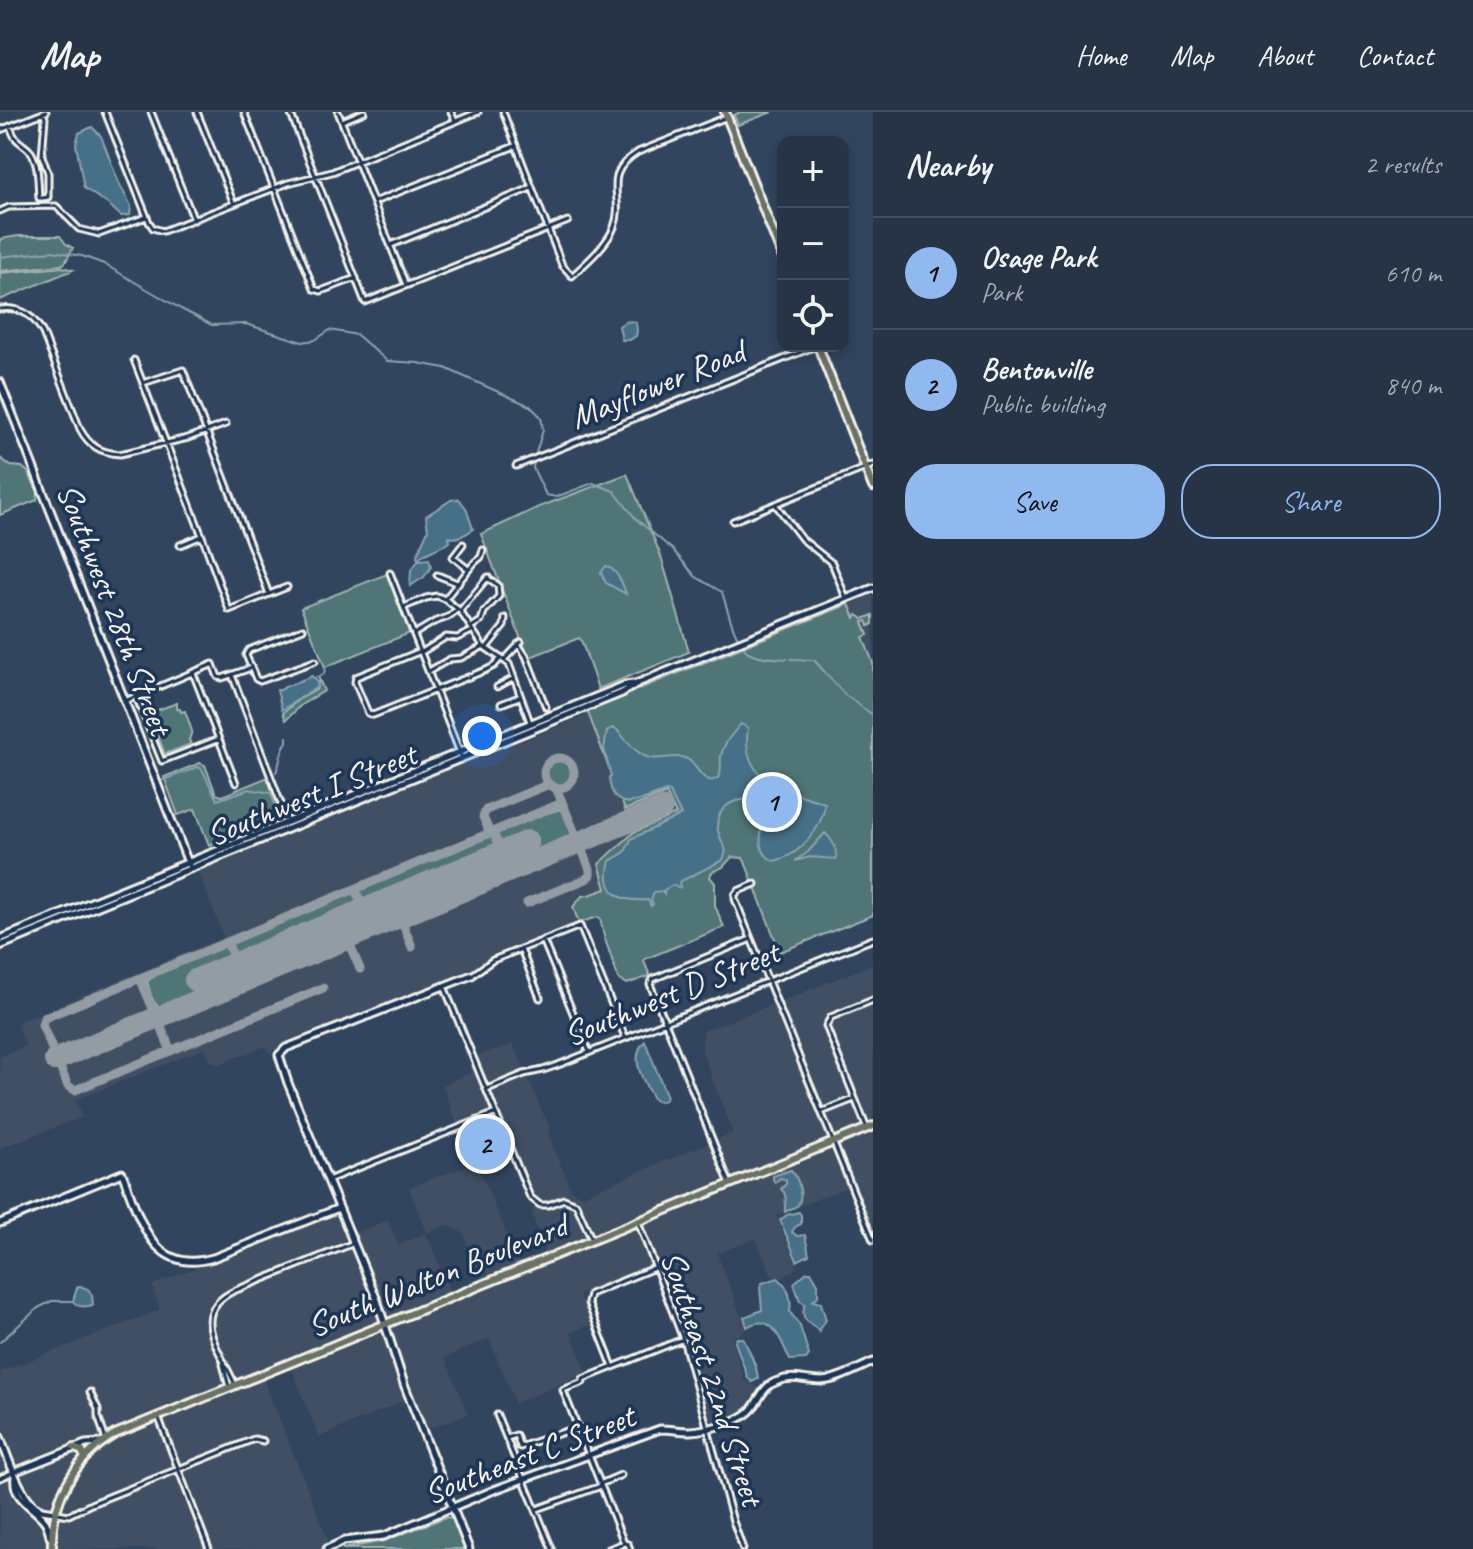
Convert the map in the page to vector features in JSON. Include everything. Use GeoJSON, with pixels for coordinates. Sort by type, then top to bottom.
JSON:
{"type":"FeatureCollection","features":[{"type":"Feature","properties":{"kind":"main road"},"geometry":{"type":"LineString","coordinates":[[726,114],[777,243]]}},
{"type":"Feature","properties":{"kind":"main road"},"geometry":{"type":"LineString","coordinates":[[820,352],[869,466],[873,487]]}},
{"type":"Feature","properties":{"kind":"main road","name":"South Walton Boulevard"},"geometry":{"type":"LineString","coordinates":[[52,1547],[55,1512],[66,1484],[85,1458],[125,1430],[870,1127]]}},
{"type":"Feature","properties":{"kind":"main road"},"geometry":{"type":"LineString","coordinates":[[74,1448],[82,1451],[85,1458]]}},
{"type":"Feature","properties":{"kind":"street"},"geometry":{"type":"LineString","coordinates":[[0,130],[44,112],[42,156],[48,173],[48,197],[39,198],[38,175],[31,152],[18,143],[10,126]]}},
{"type":"Feature","properties":{"kind":"street"},"geometry":{"type":"LineString","coordinates":[[105,112],[147,217],[158,231],[167,231],[274,188],[358,162],[478,112]]}},
{"type":"Feature","properties":{"kind":"street"},"geometry":{"type":"LineString","coordinates":[[151,112],[194,220]]}},
{"type":"Feature","properties":{"kind":"street"},"geometry":{"type":"LineString","coordinates":[[197,112],[234,204]]}},
{"type":"Feature","properties":{"kind":"street"},"geometry":{"type":"LineString","coordinates":[[244,112],[314,289],[317,291],[356,278]]}},
{"type":"Feature","properties":{"kind":"street"},"geometry":{"type":"LineString","coordinates":[[290,112],[365,302],[568,221]]}},
{"type":"Feature","properties":{"kind":"street"},"geometry":{"type":"LineString","coordinates":[[338,112],[406,285]]}},
{"type":"Feature","properties":{"kind":"street"},"geometry":{"type":"LineString","coordinates":[[342,121],[364,112]]}},
{"type":"Feature","properties":{"kind":"street"},"geometry":{"type":"LineString","coordinates":[[451,112],[455,121]]}},
{"type":"Feature","properties":{"kind":"street"},"geometry":{"type":"LineString","coordinates":[[503,112],[562,265],[572,276],[612,233],[617,218],[616,180],[620,169],[630,158],[726,114]]}},
{"type":"Feature","properties":{"kind":"street"},"geometry":{"type":"LineString","coordinates":[[374,202],[516,146]]}},
{"type":"Feature","properties":{"kind":"street"},"geometry":{"type":"LineString","coordinates":[[391,245],[532,188]]}},
{"type":"Feature","properties":{"kind":"street"},"geometry":{"type":"LineString","coordinates":[[43,198],[43,205]]}},
{"type":"Feature","properties":{"kind":"street"},"geometry":{"type":"LineString","coordinates":[[0,211],[9,207],[56,206],[79,229],[99,234],[147,217]]}},
{"type":"Feature","properties":{"kind":"street"},"geometry":{"type":"LineString","coordinates":[[0,309],[19,309],[38,323],[80,429],[91,445],[109,454],[120,454],[166,444],[226,424]]}},
{"type":"Feature","properties":{"kind":"street","name":"Mayflower Road"},"geometry":{"type":"LineString","coordinates":[[516,466],[802,352]]}},
{"type":"Feature","properties":{"kind":"street"},"geometry":{"type":"LineString","coordinates":[[134,360],[229,610],[287,587]]}},
{"type":"Feature","properties":{"kind":"street"},"geometry":{"type":"LineString","coordinates":[[143,383],[183,370],[269,594]]}},
{"type":"Feature","properties":{"kind":"street","name":"Southwest 28th Street"},"geometry":{"type":"LineString","coordinates":[[0,382],[189,866]]}},
{"type":"Feature","properties":{"kind":"street"},"geometry":{"type":"LineString","coordinates":[[733,521],[869,466]]}},
{"type":"Feature","properties":{"kind":"street"},"geometry":{"type":"LineString","coordinates":[[775,504],[802,539],[832,563],[846,599]]}},
{"type":"Feature","properties":{"kind":"street"},"geometry":{"type":"LineString","coordinates":[[180,545],[202,536]]}},
{"type":"Feature","properties":{"kind":"street"},"geometry":{"type":"LineString","coordinates":[[463,544],[453,557],[468,569]]}},
{"type":"Feature","properties":{"kind":"street"},"geometry":{"type":"LineString","coordinates":[[445,599],[481,557],[483,550]]}},
{"type":"Feature","properties":{"kind":"street"},"geometry":{"type":"LineString","coordinates":[[390,573],[461,756]]}},
{"type":"Feature","properties":{"kind":"street"},"geometry":{"type":"LineString","coordinates":[[437,575],[457,583]]}},
{"type":"Feature","properties":{"kind":"street"},"geometry":{"type":"LineString","coordinates":[[414,634],[459,610],[488,577],[499,586],[499,596],[484,612],[481,621],[457,638],[446,637],[421,652],[359,675],[355,682],[366,711],[373,715],[490,668],[520,643],[546,707]]}},
{"type":"Feature","properties":{"kind":"street","name":"Southwest I Street"},"geometry":{"type":"LineString","coordinates":[[0,939],[189,866],[532,727],[625,685],[638,683],[873,588]]}},
{"type":"Feature","properties":{"kind":"street"},"geometry":{"type":"LineString","coordinates":[[404,607],[437,596],[459,610],[484,647],[509,664],[532,727]]}},
{"type":"Feature","properties":{"kind":"street"},"geometry":{"type":"LineString","coordinates":[[429,671],[451,658],[458,659],[484,647],[505,624],[505,618]]}},
{"type":"Feature","properties":{"kind":"street"},"geometry":{"type":"LineString","coordinates":[[303,629],[249,650],[246,655],[257,681],[315,661]]}},
{"type":"Feature","properties":{"kind":"street"},"geometry":{"type":"LineString","coordinates":[[125,701],[213,664],[218,677],[222,678],[251,668]]}},
{"type":"Feature","properties":{"kind":"street"},"geometry":{"type":"LineString","coordinates":[[193,673],[236,783]]}},
{"type":"Feature","properties":{"kind":"street"},"geometry":{"type":"LineString","coordinates":[[232,675],[288,822]]}},
{"type":"Feature","properties":{"kind":"street"},"geometry":{"type":"LineString","coordinates":[[497,687],[514,678]]}},
{"type":"Feature","properties":{"kind":"street"},"geometry":{"type":"LineString","coordinates":[[136,696],[162,761],[219,739]]}},
{"type":"Feature","properties":{"kind":"street"},"geometry":{"type":"LineString","coordinates":[[501,704],[519,697]]}},
{"type":"Feature","properties":{"kind":"street","name":"Southwest I Street"},"geometry":{"type":"LineString","coordinates":[[0,946],[288,822],[461,756]]}},
{"type":"Feature","properties":{"kind":"street"},"geometry":{"type":"LineString","coordinates":[[755,884],[735,895],[873,1240]]}},
{"type":"Feature","properties":{"kind":"street"},"geometry":{"type":"LineString","coordinates":[[469,1549],[404,1384],[385,1323],[279,1055],[286,1048],[472,975],[493,960],[580,926],[625,1037]]}},
{"type":"Feature","properties":{"kind":"street"},"geometry":{"type":"LineString","coordinates":[[730,1184],[650,984],[653,979],[751,939]]}},
{"type":"Feature","properties":{"kind":"street","name":"Southwest D Street"},"geometry":{"type":"LineString","coordinates":[[487,1089],[543,1070],[873,939]]}},
{"type":"Feature","properties":{"kind":"street"},"geometry":{"type":"LineString","coordinates":[[543,940],[589,1052]]}},
{"type":"Feature","properties":{"kind":"street"},"geometry":{"type":"LineString","coordinates":[[521,949],[540,998]]}},
{"type":"Feature","properties":{"kind":"street"},"geometry":{"type":"LineString","coordinates":[[444,986],[530,1197],[540,1205],[564,1199],[576,1204],[592,1240]]}},
{"type":"Feature","properties":{"kind":"street"},"geometry":{"type":"LineString","coordinates":[[870,1127],[854,1099],[826,1024],[831,1017],[873,1000]]}},
{"type":"Feature","properties":{"kind":"street"},"geometry":{"type":"LineString","coordinates":[[820,1113],[854,1099]]}},
{"type":"Feature","properties":{"kind":"street"},"geometry":{"type":"LineString","coordinates":[[328,1180],[496,1113]]}},
{"type":"Feature","properties":{"kind":"street"},"geometry":{"type":"LineString","coordinates":[[0,1223],[122,1173],[152,1243],[169,1257],[195,1262],[213,1258],[339,1208]]}},
{"type":"Feature","properties":{"kind":"street","name":"Southeast 22nd Street"},"geometry":{"type":"LineString","coordinates":[[638,1222],[683,1339],[743,1549]]}},
{"type":"Feature","properties":{"kind":"street"},"geometry":{"type":"LineString","coordinates":[[232,1386],[209,1323],[212,1309],[219,1299],[354,1243]]}},
{"type":"Feature","properties":{"kind":"street"},"geometry":{"type":"LineString","coordinates":[[613,1367],[588,1298],[590,1294],[654,1268]]}},
{"type":"Feature","properties":{"kind":"street"},"geometry":{"type":"LineString","coordinates":[[630,1549],[624,1543],[563,1390],[683,1339]]}},
{"type":"Feature","properties":{"kind":"street","name":"Southeast C Street"},"geometry":{"type":"LineString","coordinates":[[327,1549],[344,1541],[384,1536],[494,1490],[660,1429],[689,1431],[741,1418],[751,1410],[761,1392],[778,1381],[799,1377],[830,1380],[873,1362]]}},
{"type":"Feature","properties":{"kind":"street"},"geometry":{"type":"LineString","coordinates":[[0,1478],[85,1444],[104,1442],[90,1392]]}},
{"type":"Feature","properties":{"kind":"street"},"geometry":{"type":"LineString","coordinates":[[497,1415],[552,1549]]}},
{"type":"Feature","properties":{"kind":"street"},"geometry":{"type":"LineString","coordinates":[[158,1416],[209,1549]]}},
{"type":"Feature","properties":{"kind":"street"},"geometry":{"type":"LineString","coordinates":[[507,1438],[516,1435],[520,1447],[578,1427]]}},
{"type":"Feature","properties":{"kind":"street"},"geometry":{"type":"LineString","coordinates":[[0,1437],[25,1495],[40,1509],[69,1515],[254,1439],[263,1441]]}},
{"type":"Feature","properties":{"kind":"street"},"geometry":{"type":"LineString","coordinates":[[15,1474],[14,1485],[30,1509],[44,1520],[52,1547]]}},
{"type":"Feature","properties":{"kind":"street"},"geometry":{"type":"LineString","coordinates":[[537,1510],[621,1475]]}},
{"type":"Feature","properties":{"kind":"street"},"geometry":{"type":"LineString","coordinates":[[609,1549],[624,1543]]}},
{"type":"Feature","properties":{"kind":"shaded area"},"geometry":{"type":"Polygon","coordinates":[[[92,127],[101,136],[131,206],[130,215],[121,216],[84,188],[76,144],[79,133],[92,127]]]}},
{"type":"Feature","properties":{"kind":"shaded area"},"geometry":{"type":"Polygon","coordinates":[[[633,321],[636,323],[636,336],[622,340],[619,326],[633,321]]]}},
{"type":"Feature","properties":{"kind":"shaded area"},"geometry":{"type":"Polygon","coordinates":[[[459,499],[466,508],[473,529],[465,535],[449,537],[450,542],[421,556],[419,560],[429,559],[431,567],[424,577],[410,586],[411,570],[418,561],[417,555],[428,530],[426,516],[451,500],[459,499]]]}},
{"type":"Feature","properties":{"kind":"shaded area"},"geometry":{"type":"Polygon","coordinates":[[[606,566],[617,574],[626,594],[606,583],[601,573],[606,566]]]}},
{"type":"Feature","properties":{"kind":"shaded area"},"geometry":{"type":"Polygon","coordinates":[[[873,595],[873,663],[849,605],[873,595]]]}},
{"type":"Feature","properties":{"kind":"shaded area"},"geometry":{"type":"Polygon","coordinates":[[[312,676],[317,687],[282,710],[277,690],[312,676]]]}},
{"type":"Feature","properties":{"kind":"shaded area"},"geometry":{"type":"Polygon","coordinates":[[[588,715],[625,810],[667,793],[676,815],[634,832],[606,889],[582,896],[573,907],[579,923],[480,963],[481,967],[269,1053],[265,1046],[218,1065],[211,1061],[205,1048],[75,1100],[82,1117],[0,1148],[0,1057],[26,1046],[16,1023],[224,937],[197,869],[588,715]]]}},
{"type":"Feature","properties":{"kind":"shaded area"},"geometry":{"type":"Polygon","coordinates":[[[741,724],[748,728],[747,746],[758,772],[781,788],[825,803],[815,831],[792,854],[773,861],[762,849],[763,806],[750,801],[737,801],[725,807],[717,823],[726,851],[723,860],[679,882],[678,888],[673,885],[664,890],[664,894],[662,891],[654,892],[651,906],[648,900],[629,899],[616,894],[608,881],[610,861],[625,852],[631,839],[681,815],[670,792],[629,802],[616,797],[611,789],[604,749],[607,731],[612,728],[617,730],[645,756],[688,759],[705,778],[712,780],[720,775],[724,747],[741,724]]]}},
{"type":"Feature","properties":{"kind":"shaded area"},"geometry":{"type":"Polygon","coordinates":[[[825,833],[834,844],[836,859],[810,857],[795,861],[808,852],[825,833]]]}},
{"type":"Feature","properties":{"kind":"shaded area"},"geometry":{"type":"Polygon","coordinates":[[[873,964],[873,1229],[854,1184],[776,1216],[797,1267],[783,1278],[772,1276],[756,1239],[717,1253],[746,1330],[732,1338],[744,1380],[761,1389],[752,1405],[740,1415],[710,1423],[689,1339],[658,1262],[579,1294],[592,1324],[571,1332],[587,1373],[515,1403],[489,1338],[445,1358],[468,1414],[426,1429],[413,1397],[319,1437],[291,1367],[263,1378],[329,1542],[320,1549],[0,1549],[0,1372],[160,1310],[152,1285],[344,1211],[353,1234],[388,1220],[398,1245],[426,1233],[450,1291],[481,1279],[463,1233],[447,1225],[427,1233],[409,1188],[476,1162],[519,1263],[545,1253],[532,1214],[537,1198],[532,1193],[498,1109],[457,1125],[443,1085],[481,1068],[477,1056],[513,1044],[550,1129],[548,1134],[571,1190],[581,1196],[733,1133],[702,1052],[703,1031],[873,964]]]}},
{"type":"Feature","properties":{"kind":"shaded area"},"geometry":{"type":"Polygon","coordinates":[[[645,1041],[667,1097],[662,1101],[654,1100],[639,1070],[638,1055],[645,1041]]]}},
{"type":"Feature","properties":{"kind":"shaded area"},"geometry":{"type":"Polygon","coordinates":[[[791,1170],[798,1182],[800,1196],[798,1205],[785,1212],[786,1197],[781,1189],[786,1180],[780,1178],[775,1183],[773,1176],[791,1170]]]}},
{"type":"Feature","properties":{"kind":"shaded area"},"geometry":{"type":"Polygon","coordinates":[[[799,1212],[801,1224],[792,1232],[797,1236],[805,1235],[809,1255],[797,1261],[780,1220],[799,1212]]]}},
{"type":"Feature","properties":{"kind":"shaded area"},"geometry":{"type":"Polygon","coordinates":[[[811,1272],[818,1284],[818,1296],[813,1301],[821,1303],[826,1320],[819,1329],[820,1333],[805,1319],[805,1304],[800,1301],[794,1283],[811,1272]]]}},
{"type":"Feature","properties":{"kind":"shaded area"},"geometry":{"type":"Polygon","coordinates":[[[778,1278],[789,1293],[790,1312],[800,1326],[809,1355],[806,1359],[790,1360],[770,1325],[756,1323],[747,1327],[744,1317],[762,1310],[762,1283],[778,1278]]]}},
{"type":"Feature","properties":{"kind":"shaded area"},"geometry":{"type":"Polygon","coordinates":[[[80,1286],[88,1289],[93,1305],[77,1305],[73,1301],[80,1286]]]}},
{"type":"Feature","properties":{"kind":"shaded area"},"geometry":{"type":"Polygon","coordinates":[[[737,1338],[743,1338],[754,1363],[758,1379],[752,1382],[735,1342],[737,1338]]]}},
{"type":"Feature","properties":{"kind":"green space"},"geometry":{"type":"Polygon","coordinates":[[[740,112],[772,112],[738,125],[734,115],[740,112]]]}},
{"type":"Feature","properties":{"kind":"green space"},"geometry":{"type":"Polygon","coordinates":[[[60,236],[73,248],[61,265],[0,271],[0,239],[60,236]]]}},
{"type":"Feature","properties":{"kind":"green space"},"geometry":{"type":"Polygon","coordinates":[[[63,267],[73,270],[0,300],[0,273],[63,267]]]}},
{"type":"Feature","properties":{"kind":"green space"},"geometry":{"type":"Polygon","coordinates":[[[0,458],[28,472],[38,492],[37,500],[0,515],[0,458]]]}},
{"type":"Feature","properties":{"kind":"green space"},"geometry":{"type":"Polygon","coordinates":[[[627,474],[661,556],[689,652],[598,689],[579,638],[528,658],[481,534],[539,507],[627,474]]]}},
{"type":"Feature","properties":{"kind":"green space"},"geometry":{"type":"Polygon","coordinates":[[[387,574],[410,633],[325,667],[301,608],[387,574]]]}},
{"type":"Feature","properties":{"kind":"green space"},"geometry":{"type":"Polygon","coordinates":[[[849,604],[855,618],[857,615],[863,619],[873,615],[873,624],[869,626],[867,621],[863,622],[868,635],[863,637],[873,663],[873,915],[780,952],[743,858],[732,857],[710,877],[715,883],[715,906],[724,927],[645,959],[650,976],[627,984],[619,980],[600,918],[579,923],[573,907],[582,896],[606,889],[599,864],[634,832],[676,814],[666,793],[625,810],[587,710],[849,604]]]}},
{"type":"Feature","properties":{"kind":"green space"},"geometry":{"type":"Polygon","coordinates":[[[319,679],[324,691],[301,705],[286,720],[283,713],[316,690],[319,679]]]}},
{"type":"Feature","properties":{"kind":"green space"},"geometry":{"type":"Polygon","coordinates":[[[177,703],[177,709],[185,711],[192,731],[191,744],[165,754],[149,713],[177,703]]]}},
{"type":"Feature","properties":{"kind":"green space"},"geometry":{"type":"Polygon","coordinates":[[[559,761],[568,764],[571,773],[568,782],[559,785],[550,782],[547,773],[550,764],[559,761]]]}},
{"type":"Feature","properties":{"kind":"green space"},"geometry":{"type":"Polygon","coordinates":[[[200,763],[205,765],[216,794],[222,796],[268,777],[284,819],[209,845],[195,809],[178,815],[164,777],[200,763]]]}},
{"type":"Feature","properties":{"kind":"green space"},"geometry":{"type":"Polygon","coordinates":[[[560,809],[569,823],[571,835],[559,845],[165,1009],[160,1009],[152,999],[147,981],[160,973],[560,809]]]}},
{"type":"Feature","properties":{"kind":"green space"},"geometry":{"type":"Polygon","coordinates":[[[446,1517],[452,1518],[464,1549],[342,1549],[384,1541],[446,1517]]]}},
{"type":"Feature","properties":{"kind":"waterway"},"geometry":{"type":"LineString","coordinates":[[0,257],[52,251],[82,256],[104,264],[212,325],[246,324],[302,342],[315,340],[330,330],[357,335],[387,361],[445,368],[530,406],[541,417],[543,430],[535,456]]}},
{"type":"Feature","properties":{"kind":"waterway"},"geometry":{"type":"LineString","coordinates":[[534,461],[533,468],[546,495],[556,497],[593,483],[614,491],[636,519],[673,550],[696,577],[722,592],[735,633],[748,652],[762,657],[787,659]]}},
{"type":"Feature","properties":{"kind":"waterway"},"geometry":{"type":"LineString","coordinates":[[791,659],[814,660],[845,695],[873,715]]}},
{"type":"Feature","properties":{"kind":"waterway"},"geometry":{"type":"LineString","coordinates":[[315,678],[324,674],[325,667]]}},
{"type":"Feature","properties":{"kind":"waterway"},"geometry":{"type":"LineString","coordinates":[[276,772],[287,737]]}},
{"type":"Feature","properties":{"kind":"waterway"},"geometry":{"type":"LineString","coordinates":[[163,780],[198,767],[202,769],[217,800],[249,789],[271,793],[279,816]]}},
{"type":"Feature","properties":{"kind":"waterway"},"geometry":{"type":"LineString","coordinates":[[0,1342],[38,1308],[52,1301],[73,1301]]}},
{"type":"Feature","properties":{"kind":"taxiway"},"geometry":{"type":"LineString","coordinates":[[559,758],[565,759],[573,767],[574,773],[573,779],[565,787],[559,788],[553,787],[545,779],[544,773],[545,767],[553,759],[559,758]]}},
{"type":"Feature","properties":{"kind":"taxiway"},"geometry":{"type":"LineString","coordinates":[[490,833],[483,817],[486,810],[547,785],[557,790],[590,875],[527,903]]}},
{"type":"Feature","properties":{"kind":"taxiway"},"geometry":{"type":"LineString","coordinates":[[323,988],[75,1090],[68,1086],[42,1025],[44,1018],[562,803]]}},
{"type":"Feature","properties":{"kind":"taxiway"},"geometry":{"type":"LineString","coordinates":[[493,832],[501,852]]}},
{"type":"Feature","properties":{"kind":"taxiway"},"geometry":{"type":"LineString","coordinates":[[355,889],[364,909]]}},
{"type":"Feature","properties":{"kind":"taxiway"},"geometry":{"type":"LineString","coordinates":[[400,917],[412,947]]}},
{"type":"Feature","properties":{"kind":"taxiway"},"geometry":{"type":"LineString","coordinates":[[339,920],[360,969]]}},
{"type":"Feature","properties":{"kind":"taxiway"},"geometry":{"type":"LineString","coordinates":[[227,942],[236,963]]}},
{"type":"Feature","properties":{"kind":"taxiway"},"geometry":{"type":"LineString","coordinates":[[140,978],[171,1051]]}},
{"type":"Feature","properties":{"kind":"runway"},"geometry":{"type":"LineString","coordinates":[[55,1060],[662,808]]}},
{"type":"Feature","properties":{"kind":"runway"},"geometry":{"type":"LineString","coordinates":[[195,980],[528,841]]}},
{"type":"Feature","properties":{"kind":"place","name":"Osage Park"},"geometry":{"type":"Point","coordinates":[772,802]}},
{"type":"Feature","properties":{"kind":"place","name":"Bentonville"},"geometry":{"type":"Point","coordinates":[485,1144]}}]}
